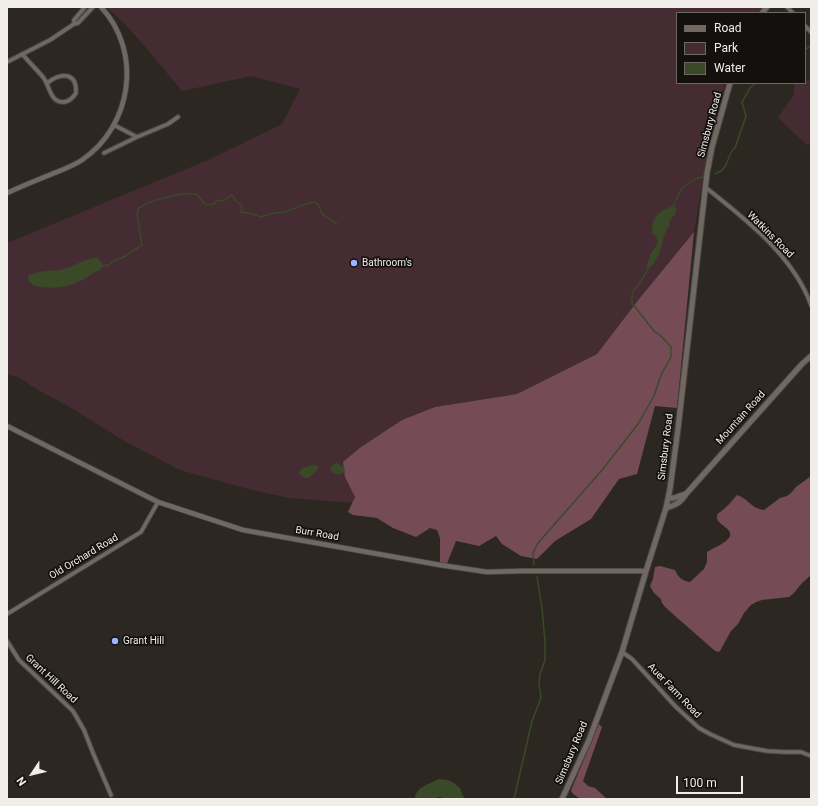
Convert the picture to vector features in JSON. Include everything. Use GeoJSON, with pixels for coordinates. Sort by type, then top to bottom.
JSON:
{"type":"FeatureCollection","features":[{"type":"Feature","properties":{"kind":"main road","name":"Simsbury Road"},"geometry":{"type":"LineString","coordinates":[[562,799],[589,740],[622,652],[666,508],[678,429],[705,187],[712,147],[730,84]]}},
{"type":"Feature","properties":{"kind":"main road","name":"Mountain Road"},"geometry":{"type":"LineString","coordinates":[[666,508],[674,506],[682,501],[686,494],[802,364],[811,356]]}},
{"type":"Feature","properties":{"kind":"main road"},"geometry":{"type":"LineString","coordinates":[[668,498],[674,498],[686,494]]}},
{"type":"Feature","properties":{"kind":"street"},"geometry":{"type":"LineString","coordinates":[[74,24],[74,20],[85,7]]}},
{"type":"Feature","properties":{"kind":"street"},"geometry":{"type":"LineString","coordinates":[[7,62],[50,40],[74,24],[78,24],[93,7]]}},
{"type":"Feature","properties":{"kind":"street"},"geometry":{"type":"LineString","coordinates":[[7,193],[82,160],[93,151],[114,125],[123,104],[128,80],[127,64],[118,32],[108,15],[101,7]]}},
{"type":"Feature","properties":{"kind":"street"},"geometry":{"type":"LineString","coordinates":[[22,54],[47,83],[52,97],[57,101],[69,101],[76,93],[75,82],[66,75],[54,78],[47,83]]}},
{"type":"Feature","properties":{"kind":"street"},"geometry":{"type":"LineString","coordinates":[[104,153],[168,124],[178,117]]}},
{"type":"Feature","properties":{"kind":"street"},"geometry":{"type":"LineString","coordinates":[[114,125],[137,137]]}},
{"type":"Feature","properties":{"kind":"street","name":"Watkins Road"},"geometry":{"type":"LineString","coordinates":[[705,187],[772,244],[786,260],[802,284],[811,305]]}},
{"type":"Feature","properties":{"kind":"street","name":"Burr Road"},"geometry":{"type":"LineString","coordinates":[[7,426],[158,502],[243,530],[487,572],[646,571]]}},
{"type":"Feature","properties":{"kind":"street","name":"Old Orchard Road"},"geometry":{"type":"LineString","coordinates":[[7,614],[141,532],[158,502]]}},
{"type":"Feature","properties":{"kind":"street","name":"Grant Hill Road"},"geometry":{"type":"LineString","coordinates":[[7,641],[19,660],[73,711],[84,730],[92,753],[111,794]]}},
{"type":"Feature","properties":{"kind":"street","name":"Auer Farm Road"},"geometry":{"type":"LineString","coordinates":[[622,652],[632,659],[676,708],[699,728],[734,745],[767,751],[801,752],[811,756]]}},
{"type":"Feature","properties":{"kind":"green space"},"geometry":{"type":"Polygon","coordinates":[[[106,7],[762,7],[759,12],[676,12],[676,84],[725,84],[712,130],[694,232],[639,299],[597,354],[517,394],[435,407],[402,420],[361,447],[345,477],[355,497],[353,503],[289,498],[248,489],[180,470],[126,442],[18,377],[7,374],[7,243],[208,160],[282,124],[300,89],[251,76],[182,91],[117,16],[106,7]]]}},
{"type":"Feature","properties":{"kind":"green space"},"geometry":{"type":"Polygon","coordinates":[[[811,79],[811,144],[807,145],[778,118],[794,94],[794,84],[806,84],[806,81],[811,79]]]}},
{"type":"Feature","properties":{"kind":"shaded area"},"geometry":{"type":"Polygon","coordinates":[[[694,232],[677,408],[655,406],[637,474],[619,479],[591,519],[555,541],[537,559],[521,556],[502,544],[496,536],[479,546],[456,541],[446,566],[440,565],[440,538],[437,530],[430,528],[416,537],[393,528],[377,518],[353,515],[348,512],[355,497],[345,477],[343,462],[361,447],[402,420],[435,407],[517,394],[597,354],[639,299],[694,232]]]}},
{"type":"Feature","properties":{"kind":"shaded area"},"geometry":{"type":"Polygon","coordinates":[[[811,476],[811,575],[789,597],[762,600],[751,605],[744,613],[738,624],[731,631],[720,651],[718,652],[714,650],[666,608],[661,599],[654,593],[650,586],[655,567],[660,566],[675,570],[677,575],[685,581],[690,582],[704,569],[707,562],[707,552],[723,543],[730,536],[729,531],[717,519],[717,516],[737,495],[759,509],[764,510],[780,498],[787,496],[811,476]]]}},
{"type":"Feature","properties":{"kind":"shaded area"},"geometry":{"type":"Polygon","coordinates":[[[599,724],[602,727],[583,781],[588,786],[595,788],[607,799],[580,799],[571,791],[599,724]]]}},
{"type":"Feature","properties":{"kind":"water"},"geometry":{"type":"Polygon","coordinates":[[[673,206],[677,209],[670,220],[669,226],[664,235],[660,252],[653,265],[646,268],[650,255],[658,242],[656,236],[652,233],[653,222],[657,215],[663,210],[673,206]]]}},
{"type":"Feature","properties":{"kind":"water"},"geometry":{"type":"Polygon","coordinates":[[[93,258],[98,258],[103,264],[100,270],[68,286],[52,288],[41,287],[32,284],[28,279],[28,276],[37,272],[64,269],[93,258]]]}},
{"type":"Feature","properties":{"kind":"water"},"geometry":{"type":"Polygon","coordinates":[[[336,463],[343,466],[345,469],[344,472],[338,475],[330,469],[330,467],[336,463]]]}},
{"type":"Feature","properties":{"kind":"water"},"geometry":{"type":"Polygon","coordinates":[[[316,465],[318,469],[309,478],[303,477],[299,473],[303,468],[316,465]]]}},
{"type":"Feature","properties":{"kind":"water"},"geometry":{"type":"Polygon","coordinates":[[[439,779],[448,780],[454,783],[460,788],[465,799],[445,799],[438,797],[436,799],[415,799],[417,792],[420,789],[439,779]]]}},
{"type":"Feature","properties":{"kind":"waterway"},"geometry":{"type":"LineString","coordinates":[[806,49],[811,45]]}},
{"type":"Feature","properties":{"kind":"waterway"},"geometry":{"type":"LineString","coordinates":[[715,174],[724,168],[731,152],[735,148],[746,116],[742,102],[750,88],[755,84]]}},
{"type":"Feature","properties":{"kind":"waterway"},"geometry":{"type":"LineString","coordinates":[[673,206],[682,188],[697,178],[703,177]]}},
{"type":"Feature","properties":{"kind":"waterway"},"geometry":{"type":"LineString","coordinates":[[102,266],[109,265],[142,245],[137,213],[139,208],[152,202],[175,195],[197,194],[207,205],[214,204],[216,201],[225,200],[231,195],[241,205],[241,212],[260,217],[285,212],[314,202],[318,204],[323,215],[337,224]]}},
{"type":"Feature","properties":{"kind":"waterway"},"geometry":{"type":"LineString","coordinates":[[534,565],[533,553],[538,543],[603,469],[638,424],[654,396],[661,375],[671,357],[671,347],[654,331],[632,303],[633,291],[638,286],[649,267]]}},
{"type":"Feature","properties":{"kind":"waterway"},"geometry":{"type":"LineString","coordinates":[[514,799],[532,721],[541,698],[539,683],[540,674],[545,660],[542,608],[537,577]]}},
{"type":"Feature","properties":{"kind":"place","name":"Bathroom's"},"geometry":{"type":"Point","coordinates":[354,263]}},
{"type":"Feature","properties":{"kind":"place","name":"Grant Hill"},"geometry":{"type":"Point","coordinates":[115,641]}}]}
